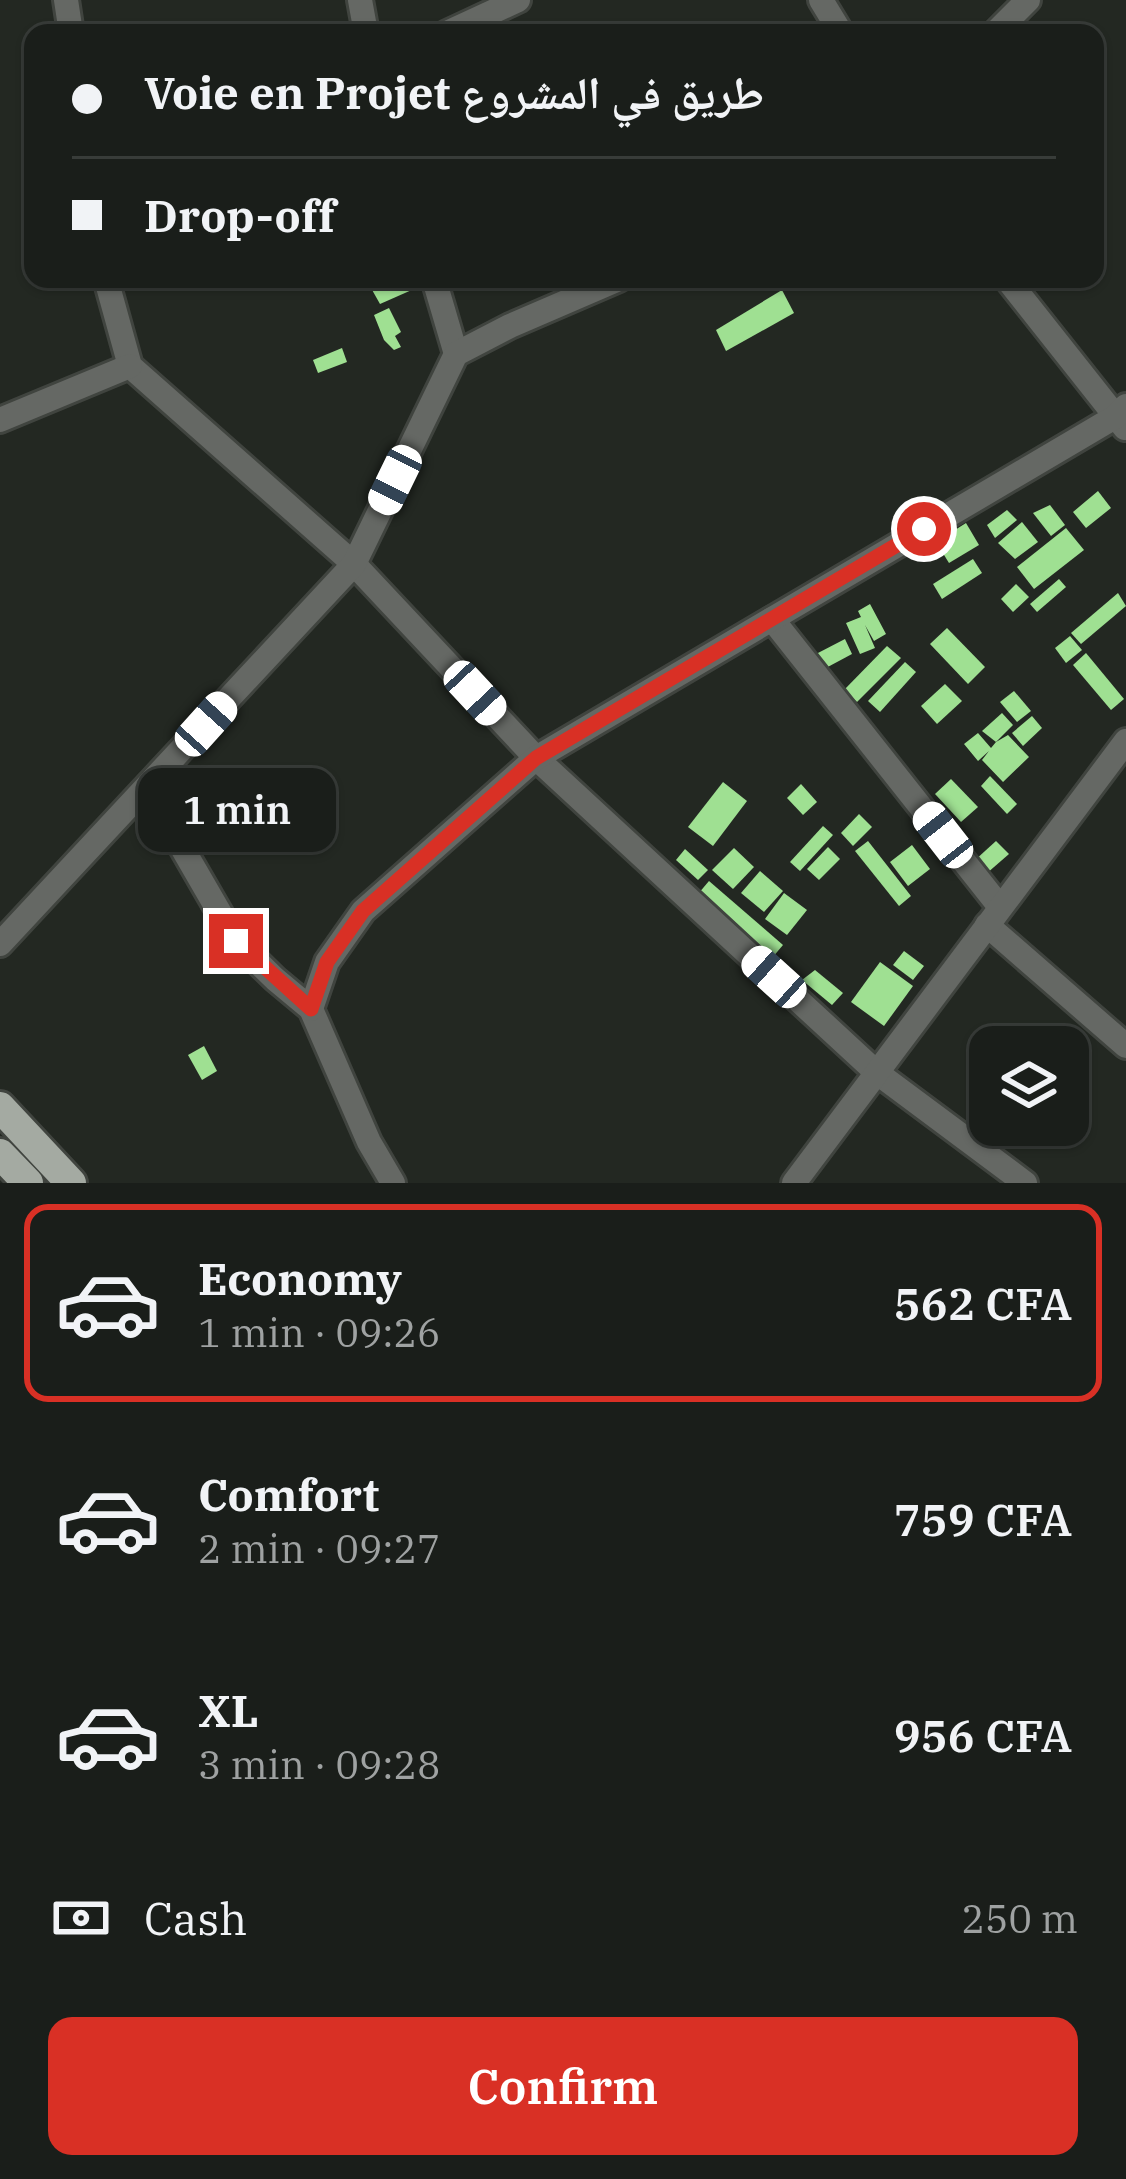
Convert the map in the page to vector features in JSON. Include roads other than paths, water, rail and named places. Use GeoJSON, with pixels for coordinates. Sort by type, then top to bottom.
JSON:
{"type":"FeatureCollection","features":[{"type":"Feature","properties":{"kind":"main road"},"geometry":{"type":"LineString","coordinates":[[0,1107],[71,1183]]}},
{"type":"Feature","properties":{"kind":"main road"},"geometry":{"type":"LineString","coordinates":[[0,1154],[28,1183]]}},
{"type":"Feature","properties":{"kind":"street"},"geometry":{"type":"LineString","coordinates":[[466,24],[518,0]]}},
{"type":"Feature","properties":{"kind":"street"},"geometry":{"type":"LineString","coordinates":[[1004,24],[1028,0]]}},
{"type":"Feature","properties":{"kind":"street"},"geometry":{"type":"LineString","coordinates":[[108,288],[130,366],[354,564],[536,758],[876,1072],[1013,1179]]}},
{"type":"Feature","properties":{"kind":"street"},"geometry":{"type":"LineString","coordinates":[[437,288],[456,354]]}},
{"type":"Feature","properties":{"kind":"street"},"geometry":{"type":"LineString","coordinates":[[1,939],[354,564],[456,354],[598,288]]}},
{"type":"Feature","properties":{"kind":"street"},"geometry":{"type":"LineString","coordinates":[[311,1009],[327,962],[363,911],[536,758],[1122,418],[1014,288]]}},
{"type":"Feature","properties":{"kind":"street"},"geometry":{"type":"LineString","coordinates":[[0,420],[130,366]]}},
{"type":"Feature","properties":{"kind":"street"},"geometry":{"type":"LineString","coordinates":[[772,619],[993,916],[1126,1046]]}},
{"type":"Feature","properties":{"kind":"street"},"geometry":{"type":"LineString","coordinates":[[794,1183],[1126,741]]}},
{"type":"Feature","properties":{"kind":"street"},"geometry":{"type":"LineString","coordinates":[[147,788],[236,941],[311,1009],[369,1142],[393,1183]]}}]}
